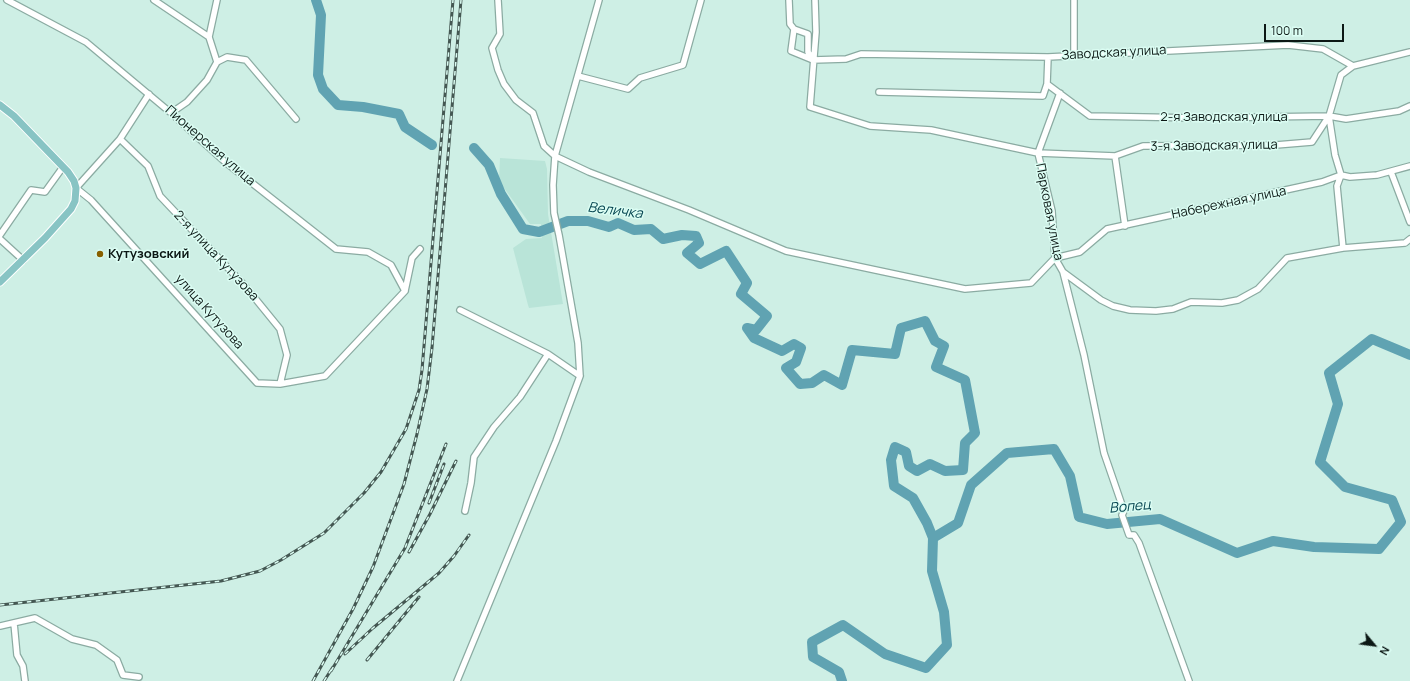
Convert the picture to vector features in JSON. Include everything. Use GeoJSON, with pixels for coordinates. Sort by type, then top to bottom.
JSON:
{"type":"FeatureCollection","features":[{"type":"Feature","properties":{"kind":"main road","name":"улица Кутузова"},"geometry":{"type":"LineString","coordinates":[[0,105],[14,116],[63,167],[74,181],[76,188]]}},
{"type":"Feature","properties":{"kind":"main road"},"geometry":{"type":"LineString","coordinates":[[0,282],[71,209],[75,201],[76,188]]}},
{"type":"Feature","properties":{"kind":"street","name":"Пионерская улица"},"geometry":{"type":"LineString","coordinates":[[7,0],[86,42],[149,94],[224,161],[336,249],[368,252],[391,265],[405,291]]}},
{"type":"Feature","properties":{"kind":"street"},"geometry":{"type":"LineString","coordinates":[[154,0],[209,37]]}},
{"type":"Feature","properties":{"kind":"street"},"geometry":{"type":"LineString","coordinates":[[217,0],[209,37],[217,62]]}},
{"type":"Feature","properties":{"kind":"street"},"geometry":{"type":"LineString","coordinates":[[498,0],[500,34],[492,48],[498,70],[504,84],[516,100],[533,113],[544,146],[555,156],[589,172],[689,210],[786,251],[965,289],[1031,282],[1055,258]]}},
{"type":"Feature","properties":{"kind":"street"},"geometry":{"type":"LineString","coordinates":[[457,681],[556,441],[580,376],[578,342],[554,213],[553,185],[555,156],[599,0]]}},
{"type":"Feature","properties":{"kind":"street"},"geometry":{"type":"LineString","coordinates":[[578,76],[628,89],[640,78],[683,65],[701,0]]}},
{"type":"Feature","properties":{"kind":"street"},"geometry":{"type":"LineString","coordinates":[[788,0],[790,24],[794,29],[808,34],[808,52],[813,60]]}},
{"type":"Feature","properties":{"kind":"street"},"geometry":{"type":"LineString","coordinates":[[813,60],[816,32],[815,0]]}},
{"type":"Feature","properties":{"kind":"street"},"geometry":{"type":"LineString","coordinates":[[1074,0],[1074,54]]}},
{"type":"Feature","properties":{"kind":"street"},"geometry":{"type":"LineString","coordinates":[[794,29],[791,51],[813,60]]}},
{"type":"Feature","properties":{"kind":"street","name":"Заводская улица"},"geometry":{"type":"LineString","coordinates":[[813,60],[846,59],[861,54],[1048,57],[1074,54],[1288,45],[1323,49],[1353,66]]}},
{"type":"Feature","properties":{"kind":"street"},"geometry":{"type":"LineString","coordinates":[[1343,248],[1337,186],[1341,176],[1335,155],[1329,116],[1342,75],[1353,66],[1410,52]]}},
{"type":"Feature","properties":{"kind":"street"},"geometry":{"type":"LineString","coordinates":[[171,113],[187,102],[207,80],[217,62],[227,57],[246,60],[296,119]]}},
{"type":"Feature","properties":{"kind":"street"},"geometry":{"type":"LineString","coordinates":[[879,92],[1043,96],[1047,84],[1048,57]]}},
{"type":"Feature","properties":{"kind":"street","name":"Парковая улица"},"geometry":{"type":"LineString","coordinates":[[813,60],[810,107],[870,126],[931,130],[1038,153],[1052,211],[1055,258],[1063,272],[1101,300],[1113,306],[1130,310],[1156,311],[1173,309],[1191,302],[1222,303],[1238,300],[1258,289],[1287,258],[1343,248],[1404,243],[1410,239]]}},
{"type":"Feature","properties":{"kind":"street","name":"2-я Заводская улица"},"geometry":{"type":"LineString","coordinates":[[1047,84],[1090,116],[1329,116],[1346,119],[1399,110],[1410,106]]}},
{"type":"Feature","properties":{"kind":"street"},"geometry":{"type":"LineString","coordinates":[[1038,153],[1060,93]]}},
{"type":"Feature","properties":{"kind":"street"},"geometry":{"type":"LineString","coordinates":[[76,188],[120,139],[149,94]]}},
{"type":"Feature","properties":{"kind":"street","name":"3-я Заводская улица"},"geometry":{"type":"LineString","coordinates":[[1038,153],[1115,156],[1143,146],[1276,145],[1312,142],[1329,116]]}},
{"type":"Feature","properties":{"kind":"street","name":"2-я улица Кутузова"},"geometry":{"type":"LineString","coordinates":[[120,139],[148,166],[160,196],[245,286],[280,329],[287,355],[280,384]]}},
{"type":"Feature","properties":{"kind":"street"},"geometry":{"type":"LineString","coordinates":[[1115,156],[1125,226]]}},
{"type":"Feature","properties":{"kind":"street","name":"Набережная улица"},"geometry":{"type":"LineString","coordinates":[[1055,258],[1080,252],[1107,229],[1322,182],[1341,176],[1350,177],[1391,172],[1410,166]]}},
{"type":"Feature","properties":{"kind":"street"},"geometry":{"type":"LineString","coordinates":[[0,235],[31,190],[45,192],[63,167]]}},
{"type":"Feature","properties":{"kind":"street"},"geometry":{"type":"LineString","coordinates":[[1391,172],[1410,222]]}},
{"type":"Feature","properties":{"kind":"street","name":"улица Кутузова"},"geometry":{"type":"LineString","coordinates":[[76,188],[91,200],[257,383],[280,384],[325,376],[405,291]]}},
{"type":"Feature","properties":{"kind":"street"},"geometry":{"type":"LineString","coordinates":[[0,240],[23,260]]}},
{"type":"Feature","properties":{"kind":"street"},"geometry":{"type":"LineString","coordinates":[[405,291],[412,258],[420,250]]}},
{"type":"Feature","properties":{"kind":"street"},"geometry":{"type":"LineString","coordinates":[[1063,272],[1084,355],[1104,453],[1124,511],[1122,515],[1129,535],[1134,535],[1139,543],[1189,681]]}},
{"type":"Feature","properties":{"kind":"street"},"geometry":{"type":"LineString","coordinates":[[460,310],[548,354],[580,376]]}},
{"type":"Feature","properties":{"kind":"street"},"geometry":{"type":"LineString","coordinates":[[464,511],[471,483],[474,457],[494,427],[520,397],[548,354]]}},
{"type":"Feature","properties":{"kind":"street"},"geometry":{"type":"LineString","coordinates":[[0,626],[34,618],[72,639],[96,645],[116,660],[123,675],[140,677]]}},
{"type":"Feature","properties":{"kind":"street"},"geometry":{"type":"LineString","coordinates":[[14,623],[17,656],[23,666],[25,681]]}},
{"type":"Feature","properties":{"kind":"shaded area"},"geometry":{"type":"Polygon","coordinates":[[[500,158],[545,161],[547,169],[548,214],[563,304],[529,308],[513,248],[526,239],[542,238],[541,224],[530,224],[499,181],[500,158]]]}},
{"type":"Feature","properties":{"kind":"waterway","name":"Величка"},"geometry":{"type":"LineString","coordinates":[[316,0],[321,15],[318,75],[323,89],[338,105],[363,107],[399,114],[405,127],[432,145]]}},
{"type":"Feature","properties":{"kind":"waterway","name":"Величка"},"geometry":{"type":"LineString","coordinates":[[474,148],[489,165],[501,194],[523,229],[539,232],[568,221],[588,221],[609,227],[618,223],[634,230],[651,229],[663,239],[682,235],[696,236],[699,243],[687,253],[700,264],[726,251],[747,283],[741,294],[767,316],[756,330],[747,328],[754,338],[782,351],[794,344],[801,348],[796,362],[786,368],[800,384],[812,383],[824,375],[842,385],[852,350],[895,354],[901,328],[925,321],[935,341],[944,346],[936,367],[965,380],[975,433],[965,443],[963,470],[945,471],[930,464],[917,471],[909,466],[906,452],[895,447],[891,460],[894,486],[913,498],[927,523],[933,538]]}},
{"type":"Feature","properties":{"kind":"waterway","name":"Вопец"},"geometry":{"type":"LineString","coordinates":[[842,681],[839,672],[813,657],[812,642],[843,625],[885,654],[926,668],[947,645],[944,612],[932,571],[933,538],[958,523],[971,485],[1007,453],[1054,449],[1070,476],[1079,517],[1107,524],[1160,519],[1237,553],[1273,541],[1314,547],[1379,549],[1401,522],[1392,500],[1345,487],[1320,462],[1338,404],[1329,373],[1372,339],[1410,355]]}},
{"type":"Feature","properties":{"kind":"railway"},"geometry":{"type":"LineString","coordinates":[[0,605],[221,581],[260,571],[281,560],[324,533],[364,493],[381,472],[406,429],[419,390],[422,370],[453,0]]}},
{"type":"Feature","properties":{"kind":"railway"},"geometry":{"type":"LineString","coordinates":[[313,681],[353,609],[373,567],[404,484],[427,389],[432,348],[461,0]]}},
{"type":"Feature","properties":{"kind":"railway"},"geometry":{"type":"LineString","coordinates":[[331,671],[405,548],[446,444]]}},
{"type":"Feature","properties":{"kind":"railway"},"geometry":{"type":"LineString","coordinates":[[409,552],[430,514],[456,461]]}},
{"type":"Feature","properties":{"kind":"railway"},"geometry":{"type":"LineString","coordinates":[[429,503],[444,464]]}},
{"type":"Feature","properties":{"kind":"railway"},"geometry":{"type":"LineString","coordinates":[[345,654],[373,628],[439,573],[454,556],[469,535]]}},
{"type":"Feature","properties":{"kind":"railway"},"geometry":{"type":"LineString","coordinates":[[367,660],[419,597]]}},
{"type":"Feature","properties":{"kind":"railway"},"geometry":{"type":"LineString","coordinates":[[324,681],[333,667]]}},
{"type":"Feature","properties":{"kind":"place","name":"Кутузовский"},"geometry":{"type":"Point","coordinates":[100,254]}}]}
